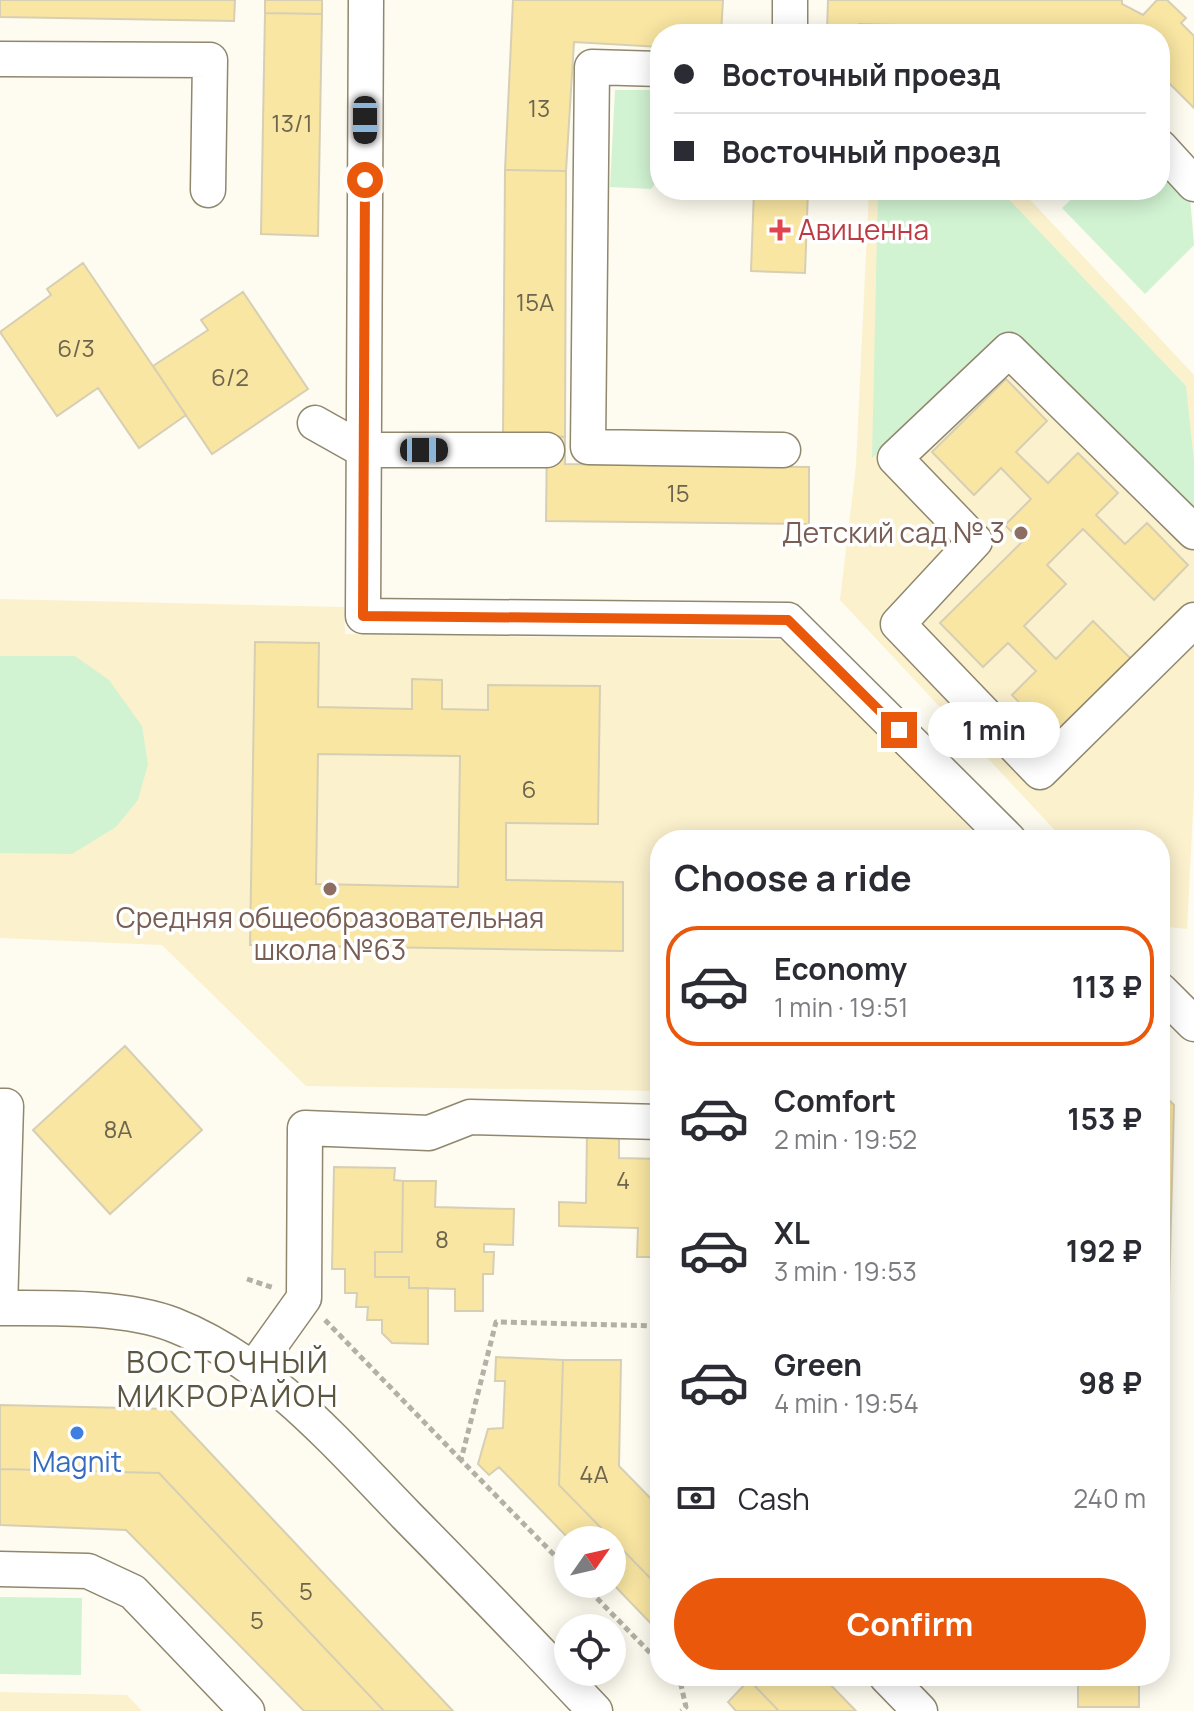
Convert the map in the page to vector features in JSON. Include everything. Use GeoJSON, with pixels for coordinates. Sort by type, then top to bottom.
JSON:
{"type":"FeatureCollection","features":[{"type":"Feature","properties":{"kind":"street"},"geometry":{"type":"LineString","coordinates":[[366,0],[363,616],[788,620],[999,830]]}},
{"type":"Feature","properties":{"kind":"street"},"geometry":{"type":"LineString","coordinates":[[790,0],[790,24]]}},
{"type":"Feature","properties":{"kind":"street"},"geometry":{"type":"LineString","coordinates":[[0,59],[210,60],[208,190]]}},
{"type":"Feature","properties":{"kind":"street"},"geometry":{"type":"LineString","coordinates":[[567,449],[592,67],[650,69]]}},
{"type":"Feature","properties":{"kind":"street"},"geometry":{"type":"LineString","coordinates":[[1170,158],[1194,184]]}},
{"type":"Feature","properties":{"kind":"street"},"geometry":{"type":"LineString","coordinates":[[1194,532],[1009,350],[895,458],[975,541],[898,624],[1040,772],[1194,620]]}},
{"type":"Feature","properties":{"kind":"street"},"geometry":{"type":"LineString","coordinates":[[315,423],[363,450],[783,450]]}},
{"type":"Feature","properties":{"kind":"street"},"geometry":{"type":"LineString","coordinates":[[1170,1000],[1194,1024]]}},
{"type":"Feature","properties":{"kind":"street"},"geometry":{"type":"LineString","coordinates":[[0,1106],[6,1106],[0,1308],[73,1309],[130,1315],[172,1324],[211,1342],[254,1368],[341,1448],[595,1711]]}},
{"type":"Feature","properties":{"kind":"street"},"geometry":{"type":"LineString","coordinates":[[254,1368],[304,1298],[305,1128],[429,1133],[470,1117],[650,1122]]}},
{"type":"Feature","properties":{"kind":"street"},"geometry":{"type":"LineString","coordinates":[[0,1569],[88,1571],[133,1592],[247,1711]]}},
{"type":"Feature","properties":{"kind":"street"},"geometry":{"type":"LineString","coordinates":[[896,1686],[920,1711]]}},
{"type":"Feature","properties":{"kind":"path"},"geometry":{"type":"LineString","coordinates":[[247,1279],[304,1298],[554,1555]]}},
{"type":"Feature","properties":{"kind":"path"},"geometry":{"type":"LineString","coordinates":[[461,1460],[496,1322],[650,1326]]}},
{"type":"Feature","properties":{"kind":"path"},"geometry":{"type":"LineString","coordinates":[[597,1598],[650,1653]]}},
{"type":"Feature","properties":{"kind":"path"},"geometry":{"type":"LineString","coordinates":[[681,1686],[686,1707],[681,1711]]}},
{"type":"Feature","properties":{"kind":"shaded area","name":"Детский сад № 3"},"geometry":{"type":"Polygon","coordinates":[[[869,200],[1030,200],[1194,375],[1194,791],[1187,929],[1170,927],[1170,830],[1055,830],[840,600],[856,465],[869,200]]]}},
{"type":"Feature","properties":{"kind":"shaded area","name":"Средняя общеобразовательная школа №63"},"geometry":{"type":"Polygon","coordinates":[[[0,599],[344,607],[345,634],[786,640],[972,830],[650,830],[650,1091],[306,1086],[162,945],[0,938],[0,599]]]}},
{"type":"Feature","properties":{"kind":"shaded area"},"geometry":{"type":"Polygon","coordinates":[[[0,1692],[127,1695],[142,1711],[0,1711],[0,1692]]]}},
{"type":"Feature","properties":{"kind":"green space"},"geometry":{"type":"Polygon","coordinates":[[[615,90],[650,90],[650,189],[610,187],[615,90]]]}},
{"type":"Feature","properties":{"kind":"green space"},"geometry":{"type":"Polygon","coordinates":[[[1170,164],[1189,184],[1194,245],[1145,294],[1062,208],[1070,200],[1170,200],[1170,164]]]}},
{"type":"Feature","properties":{"kind":"green space"},"geometry":{"type":"Polygon","coordinates":[[[878,200],[1009,200],[1186,386],[1194,462],[1194,513],[1010,338],[872,458],[878,200]]]}},
{"type":"Feature","properties":{"kind":"green space"},"geometry":{"type":"Polygon","coordinates":[[[0,656],[75,656],[109,680],[142,726],[148,764],[138,800],[116,827],[72,854],[0,853],[0,656]]]}},
{"type":"Feature","properties":{"kind":"green space"},"geometry":{"type":"Polygon","coordinates":[[[0,1597],[82,1598],[81,1675],[0,1674],[0,1597]]]}},
{"type":"Feature","properties":{"kind":"building"},"geometry":{"type":"Polygon","coordinates":[[[0,0],[235,0],[234,21],[0,17],[0,0]]]}},
{"type":"Feature","properties":{"kind":"building"},"geometry":{"type":"Polygon","coordinates":[[[265,0],[322,0],[322,14],[265,13],[265,0]]]}},
{"type":"Feature","properties":{"kind":"building"},"geometry":{"type":"Polygon","coordinates":[[[513,0],[723,0],[722,24],[650,24],[650,46],[574,42],[566,171],[505,170],[513,0]]]}},
{"type":"Feature","properties":{"kind":"building"},"geometry":{"type":"Polygon","coordinates":[[[828,0],[1122,0],[1122,4],[1143,15],[1157,0],[1167,0],[1186,18],[1181,23],[1194,36],[1194,108],[1170,84],[1170,24],[827,24],[828,0]]]}},
{"type":"Feature","properties":{"kind":"building"},"geometry":{"type":"Polygon","coordinates":[[[265,13],[322,14],[318,236],[261,234],[265,13]]]}},
{"type":"Feature","properties":{"kind":"building"},"geometry":{"type":"Polygon","coordinates":[[[505,170],[566,171],[565,437],[503,436],[505,170]]]}},
{"type":"Feature","properties":{"kind":"building","name":"Авиценна"},"geometry":{"type":"Polygon","coordinates":[[[754,200],[808,200],[805,273],[751,271],[754,200]]]}},
{"type":"Feature","properties":{"kind":"building"},"geometry":{"type":"Polygon","coordinates":[[[83,263],[186,415],[139,448],[98,388],[57,416],[0,332],[51,295],[47,289],[83,263]]]}},
{"type":"Feature","properties":{"kind":"building"},"geometry":{"type":"Polygon","coordinates":[[[243,292],[308,389],[212,454],[153,366],[208,330],[201,320],[243,292]]]}},
{"type":"Feature","properties":{"kind":"building"},"geometry":{"type":"Polygon","coordinates":[[[1006,379],[1047,421],[1016,452],[1048,483],[1078,453],[1118,493],[1096,515],[1125,544],[1147,523],[1188,565],[1154,600],[1083,529],[1047,565],[1066,584],[1024,626],[1056,659],[1093,621],[1133,661],[1055,739],[1012,695],[1036,671],[1008,643],[983,667],[940,623],[1022,542],[1005,525],[1031,499],[1001,468],[974,495],[932,452],[1006,379]]]}},
{"type":"Feature","properties":{"kind":"building"},"geometry":{"type":"Polygon","coordinates":[[[547,436],[565,437],[565,464],[809,467],[809,524],[546,521],[547,436]]]}},
{"type":"Feature","properties":{"kind":"building"},"geometry":{"type":"Polygon","coordinates":[[[255,642],[319,643],[318,707],[412,709],[412,679],[442,680],[442,709],[488,710],[488,685],[600,686],[598,824],[506,823],[506,880],[623,882],[623,951],[250,945],[255,642]],[[318,754],[316,884],[458,887],[460,756],[318,754]]]}},
{"type":"Feature","properties":{"kind":"building"},"geometry":{"type":"Polygon","coordinates":[[[125,1046],[202,1130],[110,1214],[33,1130],[125,1046]]]}},
{"type":"Feature","properties":{"kind":"building"},"geometry":{"type":"Polygon","coordinates":[[[1170,1101],[1174,1105],[1170,1256],[1170,1101]]]}},
{"type":"Feature","properties":{"kind":"building"},"geometry":{"type":"Polygon","coordinates":[[[587,1132],[619,1132],[619,1158],[650,1159],[650,1257],[637,1257],[638,1228],[559,1226],[559,1202],[586,1203],[587,1132]]]}},
{"type":"Feature","properties":{"kind":"building"},"geometry":{"type":"Polygon","coordinates":[[[334,1167],[395,1168],[394,1180],[403,1181],[402,1252],[375,1252],[375,1277],[409,1277],[409,1288],[428,1288],[428,1344],[392,1343],[382,1333],[382,1320],[367,1320],[368,1307],[356,1307],[357,1293],[345,1293],[345,1269],[332,1269],[334,1167]]]}},
{"type":"Feature","properties":{"kind":"building"},"geometry":{"type":"Polygon","coordinates":[[[403,1181],[436,1181],[435,1207],[514,1209],[513,1245],[484,1244],[484,1252],[494,1252],[493,1274],[483,1274],[483,1311],[455,1311],[455,1289],[409,1288],[409,1277],[375,1277],[375,1252],[402,1252],[403,1181]]]}},
{"type":"Feature","properties":{"kind":"building"},"geometry":{"type":"Polygon","coordinates":[[[496,1357],[563,1360],[559,1485],[599,1526],[556,1526],[499,1467],[489,1475],[478,1464],[488,1429],[503,1428],[505,1381],[495,1381],[496,1357]]]}},
{"type":"Feature","properties":{"kind":"building"},"geometry":{"type":"Polygon","coordinates":[[[563,1360],[621,1360],[619,1466],[650,1498],[650,1578],[626,1553],[626,1526],[599,1526],[559,1485],[563,1360]]]}},
{"type":"Feature","properties":{"kind":"building"},"geometry":{"type":"Polygon","coordinates":[[[0,1405],[169,1409],[453,1711],[384,1711],[159,1473],[0,1469],[0,1405]]]}},
{"type":"Feature","properties":{"kind":"building"},"geometry":{"type":"Polygon","coordinates":[[[0,1469],[159,1473],[384,1711],[304,1711],[126,1530],[0,1525],[0,1469]]]}},
{"type":"Feature","properties":{"kind":"building"},"geometry":{"type":"Polygon","coordinates":[[[626,1553],[650,1578],[650,1623],[626,1598],[626,1553]]]}},
{"type":"Feature","properties":{"kind":"building"},"geometry":{"type":"Polygon","coordinates":[[[743,1686],[755,1686],[779,1711],[736,1711],[728,1702],[743,1686]]]}},
{"type":"Feature","properties":{"kind":"building"},"geometry":{"type":"Polygon","coordinates":[[[755,1686],[832,1686],[856,1711],[779,1711],[755,1686]]]}},
{"type":"Feature","properties":{"kind":"building"},"geometry":{"type":"Polygon","coordinates":[[[1078,1686],[1139,1686],[1139,1707],[1078,1707],[1078,1686]]]}},
{"type":"Feature","properties":{"kind":"place","name":"Авиценна"},"geometry":{"type":"Point","coordinates":[780,230]}},
{"type":"Feature","properties":{"kind":"place","name":"Детский сад № 3"},"geometry":{"type":"Point","coordinates":[1021,533]}},
{"type":"Feature","properties":{"kind":"place","name":"Средняя общеобразовательная школа №63"},"geometry":{"type":"Point","coordinates":[330,889]}},
{"type":"Feature","properties":{"kind":"place","name":"Magnit"},"geometry":{"type":"Point","coordinates":[77,1433]}},
{"type":"Feature","properties":{"kind":"district","name":"ВОСТОЧНЫЙ МИКРОРАЙОН"},"geometry":{"type":"Point","coordinates":[228,1380]}},
{"type":"Feature","properties":{"kind":"route"},"geometry":{"type":"LineString","coordinates":[[365,180],[363,616],[788,620],[899,730]]}}]}
